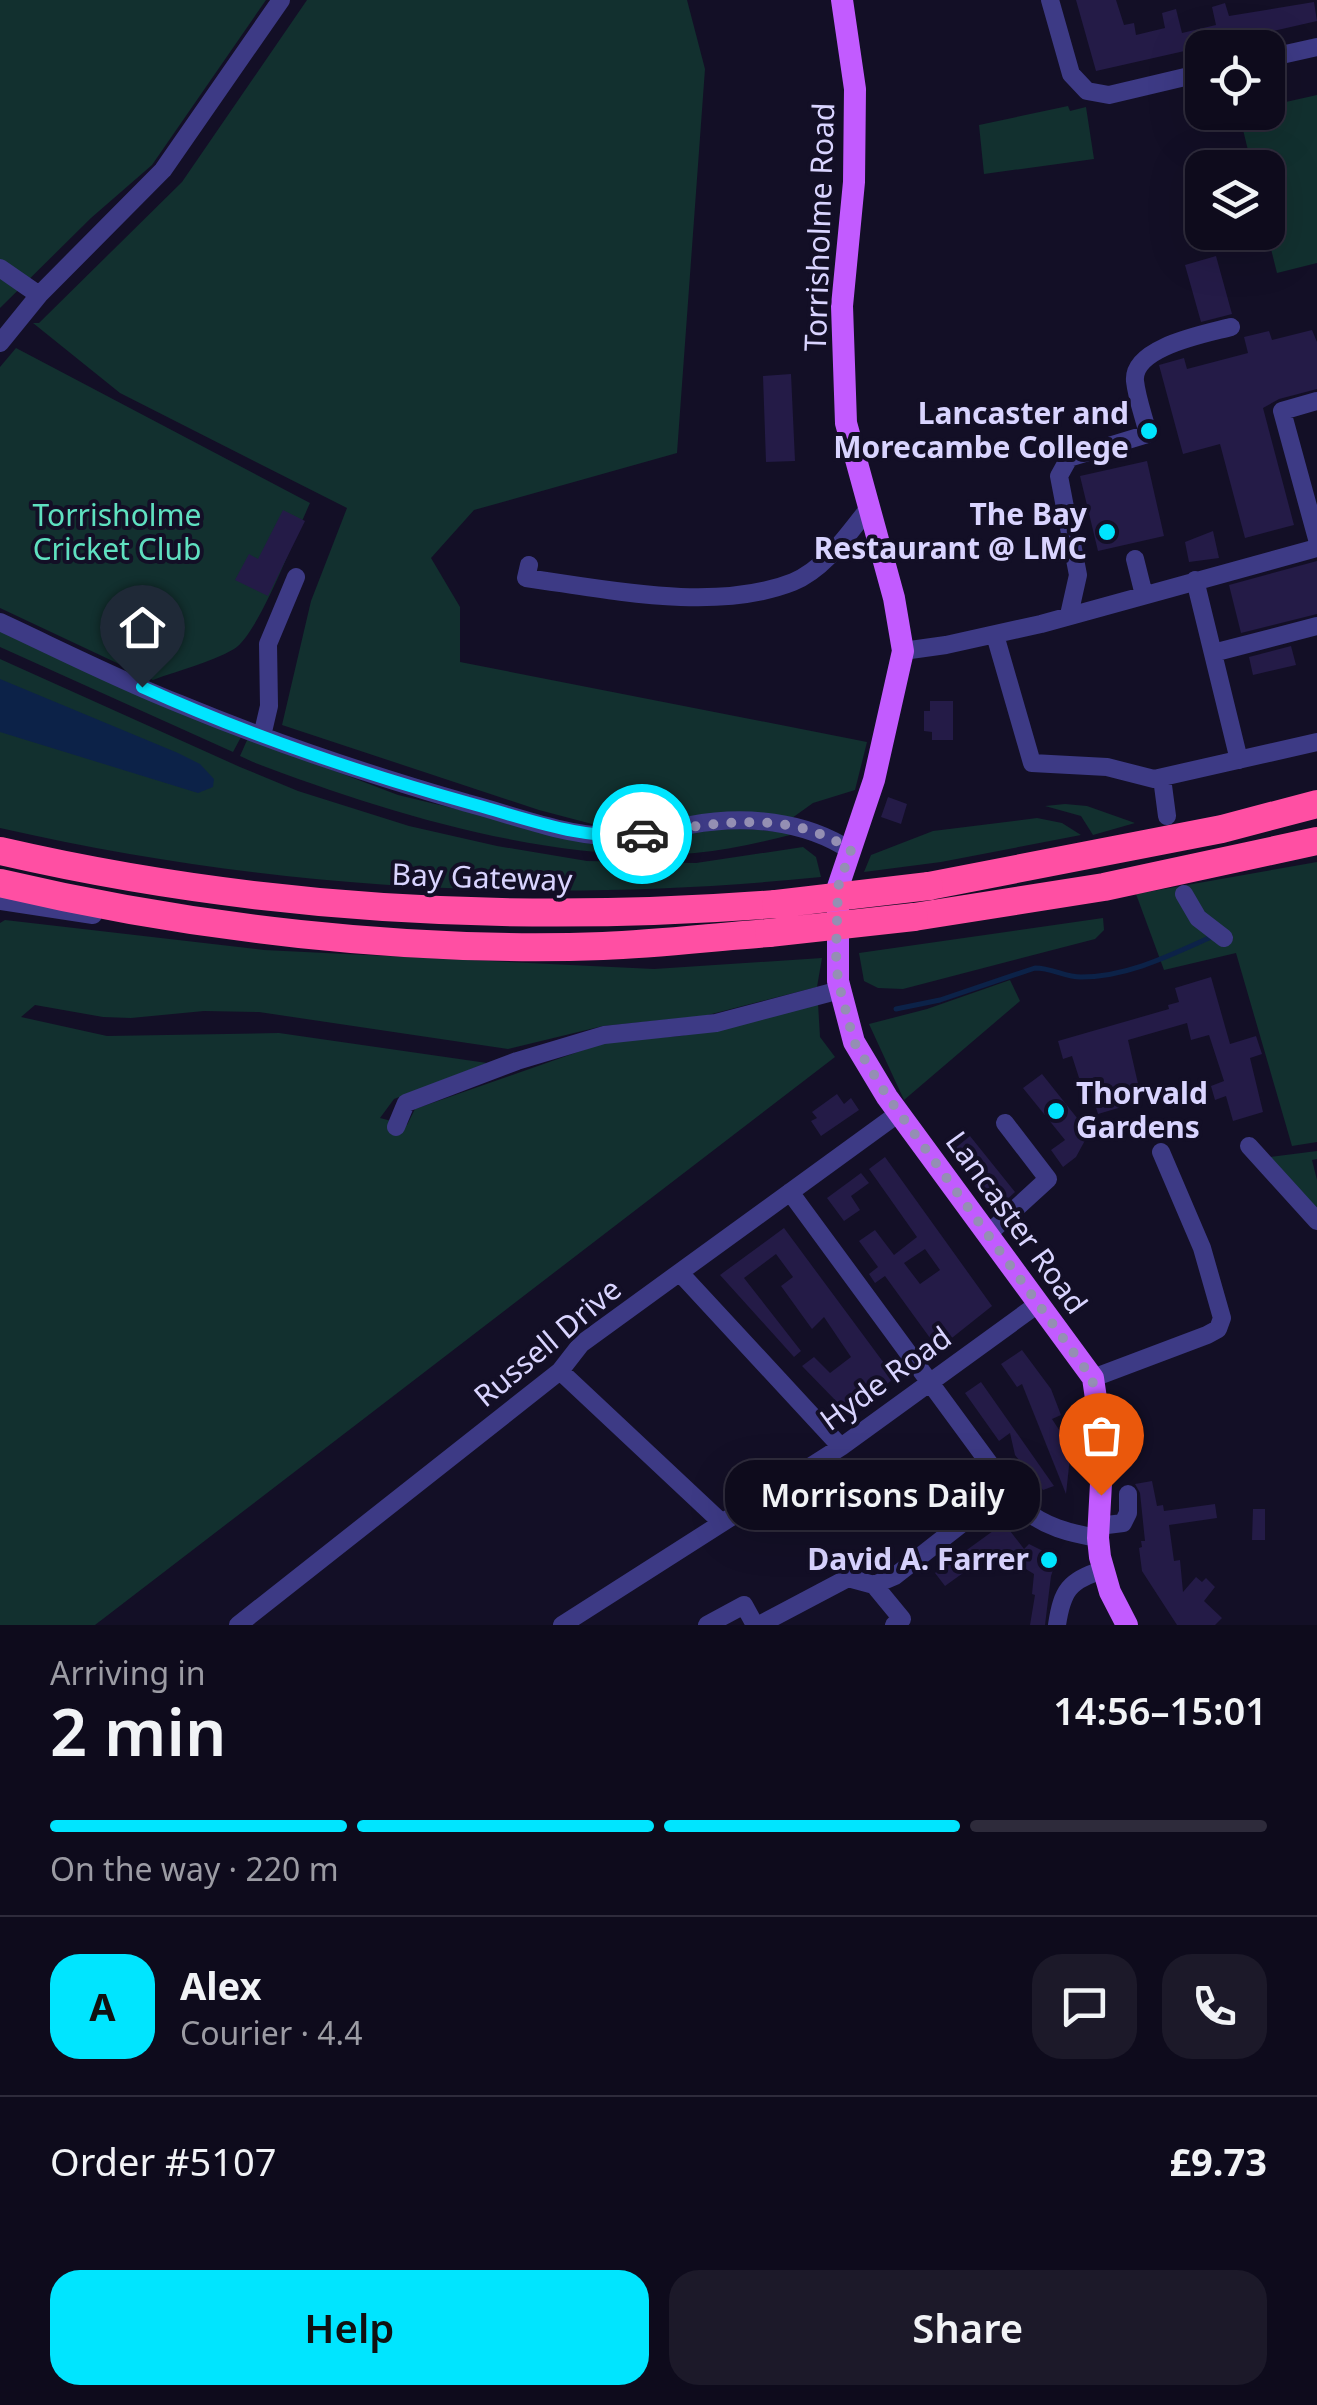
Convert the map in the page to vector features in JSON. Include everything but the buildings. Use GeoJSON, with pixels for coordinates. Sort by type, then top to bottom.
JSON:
{"type":"FeatureCollection","features":[{"type":"Feature","properties":{"kind":"highway","name":"Bay Gateway"},"geometry":{"type":"LineString","coordinates":[[0,851],[216,890],[354,906],[519,914],[692,910],[929,886],[1166,841],[1317,804]]}},
{"type":"Feature","properties":{"kind":"highway"},"geometry":{"type":"LineString","coordinates":[[0,883],[152,912],[283,931],[434,943],[603,946],[770,934],[914,916],[1104,887],[1317,841]]}},
{"type":"Feature","properties":{"kind":"main road","name":"Torrisholme Road"},"geometry":{"type":"LineString","coordinates":[[842,0],[855,89],[854,182],[842,306],[846,423],[894,598],[902,651],[874,780],[848,857]]}},
{"type":"Feature","properties":{"kind":"main road","name":"Lancaster Road"},"geometry":{"type":"LineString","coordinates":[[848,857],[838,887],[836,954],[840,990],[854,1042],[899,1113],[1092,1378],[1103,1447],[1098,1532],[1103,1570],[1128,1625]]}},
{"type":"Feature","properties":{"kind":"street"},"geometry":{"type":"LineString","coordinates":[[0,342],[39,295],[163,170],[281,0]]}},
{"type":"Feature","properties":{"kind":"street"},"geometry":{"type":"LineString","coordinates":[[1050,0],[1071,74],[1087,92],[1102,96],[1185,77]]}},
{"type":"Feature","properties":{"kind":"street"},"geometry":{"type":"LineString","coordinates":[[1285,54],[1317,47]]}},
{"type":"Feature","properties":{"kind":"street"},"geometry":{"type":"LineString","coordinates":[[0,268],[39,295]]}},
{"type":"Feature","properties":{"kind":"street"},"geometry":{"type":"LineString","coordinates":[[1070,615],[1078,575],[1059,476],[1069,458],[1148,434],[1134,378],[1138,366],[1149,355],[1230,327]]}},
{"type":"Feature","properties":{"kind":"street"},"geometry":{"type":"LineString","coordinates":[[1317,401],[1282,411],[1317,539]]}},
{"type":"Feature","properties":{"kind":"street"},"geometry":{"type":"LineString","coordinates":[[527,578],[624,594],[713,596],[754,592],[795,582],[830,556],[869,508]]}},
{"type":"Feature","properties":{"kind":"street"},"geometry":{"type":"LineString","coordinates":[[902,651],[995,635],[1317,548]]}},
{"type":"Feature","properties":{"kind":"street"},"geometry":{"type":"LineString","coordinates":[[1136,559],[1144,595]]}},
{"type":"Feature","properties":{"kind":"street"},"geometry":{"type":"LineString","coordinates":[[262,736],[269,706],[268,644],[296,577]]}},
{"type":"Feature","properties":{"kind":"street"},"geometry":{"type":"LineString","coordinates":[[1195,580],[1239,760]]}},
{"type":"Feature","properties":{"kind":"street"},"geometry":{"type":"LineString","coordinates":[[0,622],[178,704],[262,736],[384,779],[566,830],[627,836],[694,824],[747,821],[802,827],[828,835],[848,857]]}},
{"type":"Feature","properties":{"kind":"street"},"geometry":{"type":"LineString","coordinates":[[1213,653],[1317,626]]}},
{"type":"Feature","properties":{"kind":"street"},"geometry":{"type":"LineString","coordinates":[[995,635],[1032,763],[1076,764],[1162,778],[1317,742]]}},
{"type":"Feature","properties":{"kind":"street"},"geometry":{"type":"LineString","coordinates":[[1162,778],[1167,816]]}},
{"type":"Feature","properties":{"kind":"street"},"geometry":{"type":"LineString","coordinates":[[1184,894],[1198,918],[1224,938]]}},
{"type":"Feature","properties":{"kind":"street"},"geometry":{"type":"LineString","coordinates":[[0,901],[151,922],[283,931]]}},
{"type":"Feature","properties":{"kind":"street"},"geometry":{"type":"LineString","coordinates":[[396,1127],[406,1104],[517,1061],[604,1034],[716,1023],[840,990]]}},
{"type":"Feature","properties":{"kind":"street","name":"Russell Drive"},"geometry":{"type":"LineString","coordinates":[[238,1625],[560,1371],[581,1344],[899,1113]]}},
{"type":"Feature","properties":{"kind":"street"},"geometry":{"type":"LineString","coordinates":[[988,1234],[1048,1178],[1004,1123]]}},
{"type":"Feature","properties":{"kind":"street"},"geometry":{"type":"LineString","coordinates":[[1249,1146],[1317,1221]]}},
{"type":"Feature","properties":{"kind":"street"},"geometry":{"type":"LineString","coordinates":[[1092,1378],[1207,1335],[1218,1328],[1222,1318],[1202,1248],[1162,1152]]}},
{"type":"Feature","properties":{"kind":"street"},"geometry":{"type":"LineString","coordinates":[[790,1192],[1022,1508],[1047,1525],[1098,1532],[1123,1523],[1128,1513],[1128,1494]]}},
{"type":"Feature","properties":{"kind":"street"},"geometry":{"type":"LineString","coordinates":[[680,1273],[841,1446]]}},
{"type":"Feature","properties":{"kind":"street","name":"Hyde Road"},"geometry":{"type":"LineString","coordinates":[[562,1625],[841,1446],[1038,1304]]}},
{"type":"Feature","properties":{"kind":"street"},"geometry":{"type":"LineString","coordinates":[[560,1371],[720,1521]]}},
{"type":"Feature","properties":{"kind":"street"},"geometry":{"type":"LineString","coordinates":[[874,1585],[895,1576],[1006,1489]]}},
{"type":"Feature","properties":{"kind":"street"},"geometry":{"type":"LineString","coordinates":[[1057,1625],[1061,1600],[1067,1590],[1082,1577],[1103,1570]]}},
{"type":"Feature","properties":{"kind":"street"},"geometry":{"type":"LineString","coordinates":[[707,1625],[744,1604],[756,1625],[848,1578],[874,1585],[902,1619],[894,1625]]}},
{"type":"Feature","properties":{"kind":"green space"},"geometry":{"type":"Polygon","coordinates":[[[0,0],[266,0],[152,165],[91,218],[0,308],[0,0]]]}},
{"type":"Feature","properties":{"kind":"green space"},"geometry":{"type":"Polygon","coordinates":[[[307,0],[687,0],[705,69],[677,453],[474,510],[431,558],[460,607],[460,662],[867,742],[855,790],[813,803],[792,818],[611,829],[539,810],[282,725],[311,601],[347,508],[120,393],[33,323],[39,323],[182,182],[307,0]]]}},
{"type":"Feature","properties":{"kind":"green space"},"geometry":{"type":"Polygon","coordinates":[[[1317,95],[1317,263],[1277,273],[1271,250],[1285,250],[1285,150],[1248,150],[1243,130],[1285,130],[1285,102],[1317,95]]]}},
{"type":"Feature","properties":{"kind":"green space"},"geometry":{"type":"Polygon","coordinates":[[[1068,106],[1070,111],[1086,107],[1094,159],[984,174],[979,125],[1068,106]]]}},
{"type":"Feature","properties":{"kind":"green space","name":"Torrisholme Cricket Club"},"geometry":{"type":"Polygon","coordinates":[[[16,348],[310,503],[265,604],[244,640],[234,649],[153,680],[0,608],[0,367],[16,348]]]}},
{"type":"Feature","properties":{"kind":"green space"},"geometry":{"type":"Polygon","coordinates":[[[0,631],[241,737],[233,752],[0,647],[0,631]]]}},
{"type":"Feature","properties":{"kind":"green space"},"geometry":{"type":"Polygon","coordinates":[[[0,659],[298,791],[409,826],[587,861],[696,863],[803,847],[816,857],[821,877],[614,890],[409,886],[204,866],[0,828],[0,659]]]}},
{"type":"Feature","properties":{"kind":"green space"},"geometry":{"type":"Polygon","coordinates":[[[248,738],[398,795],[601,844],[721,830],[794,834],[733,848],[641,855],[528,843],[413,816],[253,762],[240,756],[248,738]]]}},
{"type":"Feature","properties":{"kind":"green space"},"geometry":{"type":"Polygon","coordinates":[[[1045,806],[1087,806],[1135,823],[1093,835],[1081,816],[1045,806]]]}},
{"type":"Feature","properties":{"kind":"green space"},"geometry":{"type":"Polygon","coordinates":[[[1037,818],[1062,823],[1081,835],[941,862],[864,872],[871,855],[933,831],[1037,818]]]}},
{"type":"Feature","properties":{"kind":"green space"},"geometry":{"type":"Polygon","coordinates":[[[1317,862],[1317,1142],[1292,1146],[1236,953],[1164,970],[1136,894],[1317,862]]]}},
{"type":"Feature","properties":{"kind":"green space"},"geometry":{"type":"Polygon","coordinates":[[[1103,918],[1104,930],[1095,939],[903,989],[878,988],[864,981],[859,953],[1103,918]]]}},
{"type":"Feature","properties":{"kind":"green space"},"geometry":{"type":"Polygon","coordinates":[[[5,920],[264,950],[654,969],[822,958],[817,987],[704,1016],[603,1026],[508,1049],[259,1012],[204,1011],[131,1018],[35,1005],[21,1017],[107,1036],[279,1033],[487,1063],[394,1099],[380,1118],[407,1125],[415,1109],[609,1041],[681,1036],[818,1003],[820,1037],[835,1057],[95,1625],[0,1625],[0,923],[5,920]]]}},
{"type":"Feature","properties":{"kind":"green space"},"geometry":{"type":"Polygon","coordinates":[[[1010,980],[1020,1001],[904,1100],[869,1024],[1010,980]]]}},
{"type":"Feature","properties":{"kind":"green space"},"geometry":{"type":"Polygon","coordinates":[[[1317,1151],[1317,1159],[1312,1160],[1317,1210],[1270,1157],[1317,1151]]]}},
{"type":"Feature","properties":{"kind":"water"},"geometry":{"type":"Polygon","coordinates":[[[0,679],[200,764],[214,779],[213,787],[198,793],[0,732],[0,679]]]}},
{"type":"Feature","properties":{"kind":"waterway"},"geometry":{"type":"LineString","coordinates":[[896,1009],[940,1000],[1035,968],[1075,977],[1114,973],[1209,938]]}},
{"type":"Feature","properties":{"kind":"way so far"},"geometry":{"type":"LineString","coordinates":[[642,834],[718,822],[775,823],[828,835],[851,850],[838,887],[836,954],[838,981],[854,1042],[887,1096],[1092,1378],[1103,1447],[1101,1495]]}},
{"type":"Feature","properties":{"kind":"place","name":"Lancaster and Morecambe College"},"geometry":{"type":"Point","coordinates":[1149,431]}},
{"type":"Feature","properties":{"kind":"place","name":"The Bay Restaurant @ LMC"},"geometry":{"type":"Point","coordinates":[1107,532]}},
{"type":"Feature","properties":{"kind":"place","name":"Thorvald Gardens"},"geometry":{"type":"Point","coordinates":[1056,1111]}},
{"type":"Feature","properties":{"kind":"place","name":"Morrisons Daily"},"geometry":{"type":"Point","coordinates":[1101,1495]}},
{"type":"Feature","properties":{"kind":"place","name":"David A. Farrer"},"geometry":{"type":"Point","coordinates":[1049,1560]}},
{"type":"Feature","properties":{"kind":"route"},"geometry":{"type":"LineString","coordinates":[[142,687],[178,704],[384,779],[566,830],[607,836],[642,834]]}}]}
